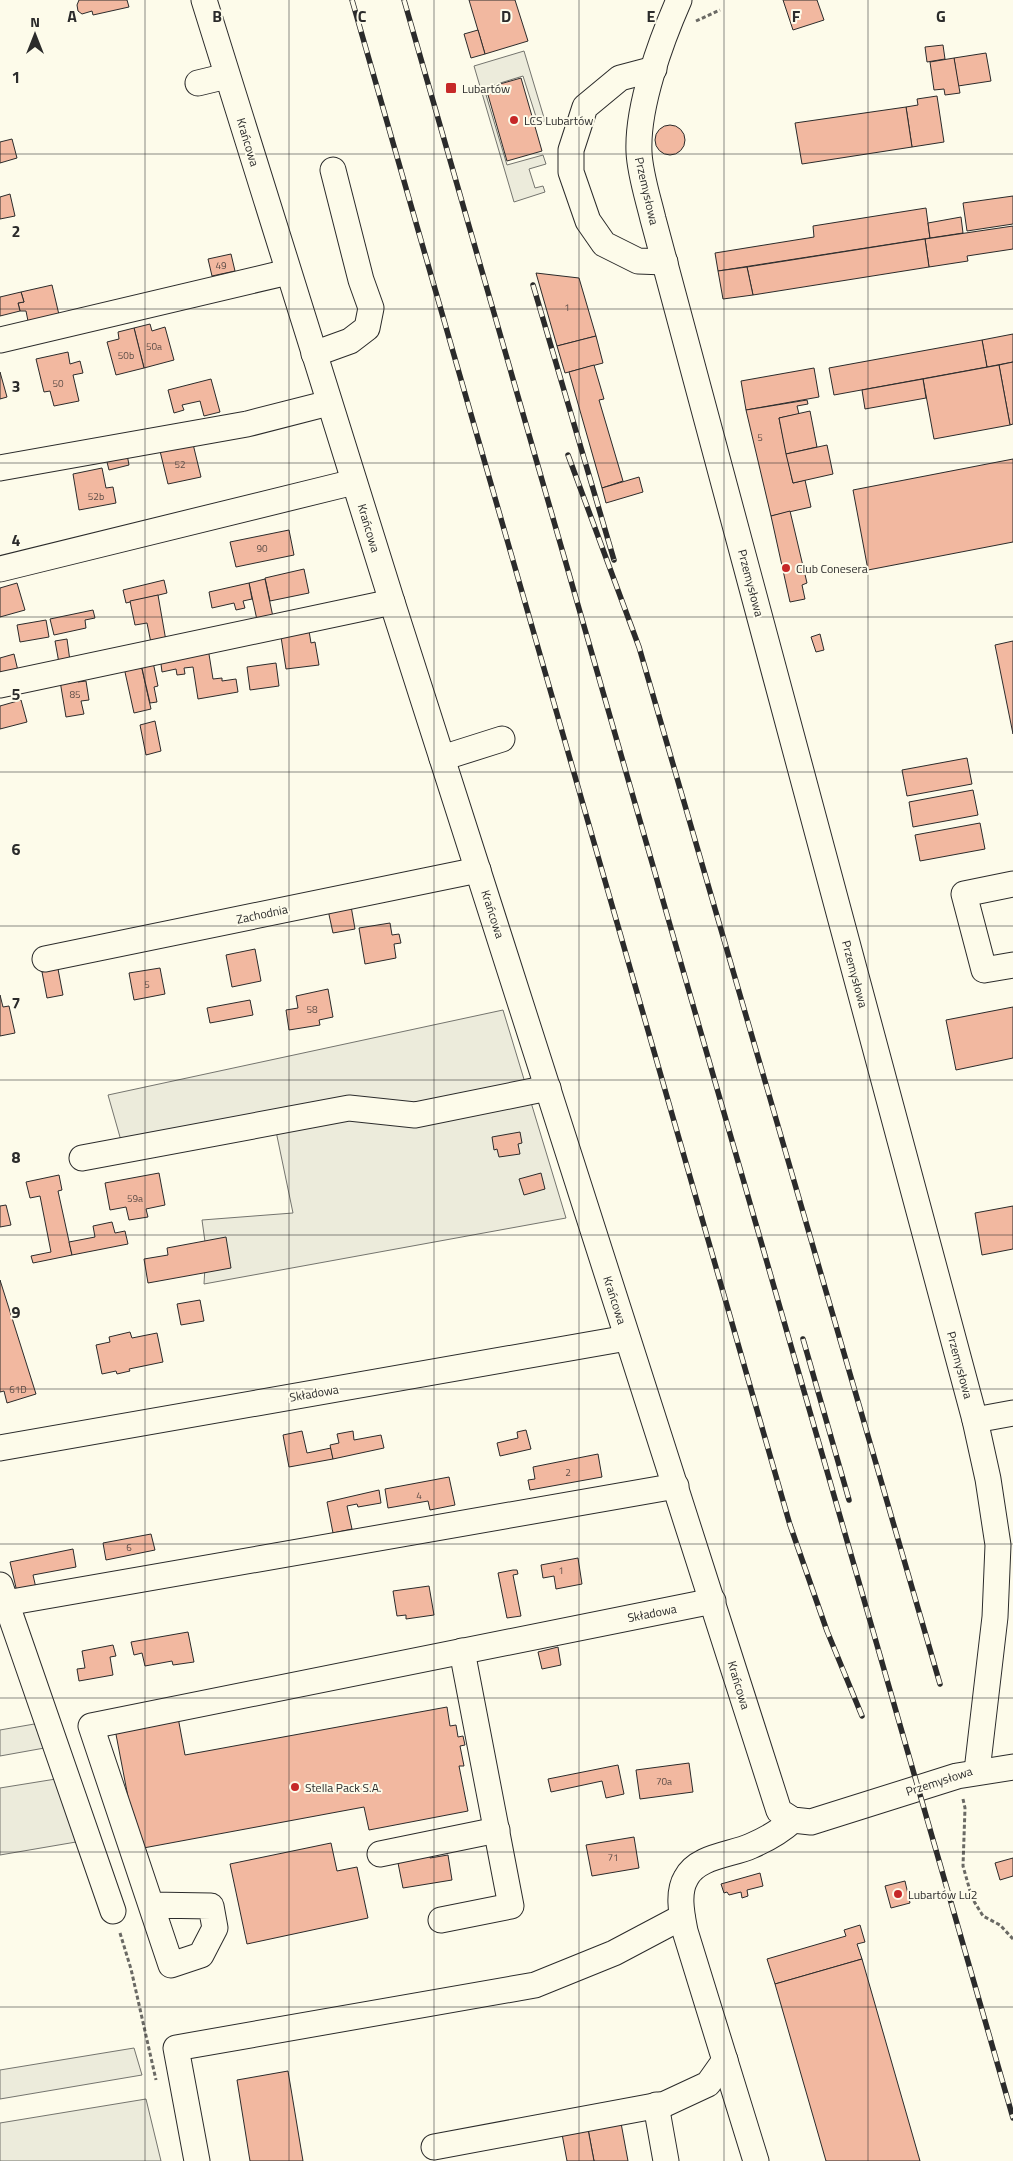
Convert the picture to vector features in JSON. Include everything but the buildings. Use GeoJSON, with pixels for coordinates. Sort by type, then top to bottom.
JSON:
{"type":"FeatureCollection","features":[{"type":"Feature","properties":{"kind":"street","name":"Krańcowa"},"geometry":{"type":"LineString","coordinates":[[204,0],[392,602],[779,1811],[793,1820]]}},
{"type":"Feature","properties":{"kind":"street","name":"Przemysłowa"},"geometry":{"type":"LineString","coordinates":[[679,0],[663,38],[654,69],[639,135],[639,154],[664,262],[975,1420],[988,1479],[998,1545],[996,1617],[967,1774],[811,1822],[793,1820]]}},
{"type":"Feature","properties":{"kind":"street"},"geometry":{"type":"LineString","coordinates":[[654,69],[620,78],[585,107],[571,150],[572,172],[588,221],[604,244],[638,260],[664,262]]}},
{"type":"Feature","properties":{"kind":"street"},"geometry":{"type":"LineString","coordinates":[[198,83],[227,76]]}},
{"type":"Feature","properties":{"kind":"street"},"geometry":{"type":"LineString","coordinates":[[314,354],[350,341],[367,328],[371,308],[361,280],[333,170]]}},
{"type":"Feature","properties":{"kind":"street"},"geometry":{"type":"LineString","coordinates":[[0,340],[288,272]]}},
{"type":"Feature","properties":{"kind":"street"},"geometry":{"type":"LineString","coordinates":[[0,468],[247,424],[329,403]]}},
{"type":"Feature","properties":{"kind":"street"},"geometry":{"type":"LineString","coordinates":[[0,569],[354,482]]}},
{"type":"Feature","properties":{"kind":"street"},"geometry":{"type":"LineString","coordinates":[[0,686],[392,602]]}},
{"type":"Feature","properties":{"kind":"street"},"geometry":{"type":"LineString","coordinates":[[442,758],[502,739]]}},
{"type":"Feature","properties":{"kind":"street","name":"Zachodnia"},"geometry":{"type":"LineString","coordinates":[[45,959],[478,870]]}},
{"type":"Feature","properties":{"kind":"street"},"geometry":{"type":"LineString","coordinates":[[1013,884],[964,894],[984,970],[1013,965]]}},
{"type":"Feature","properties":{"kind":"street"},"geometry":{"type":"LineString","coordinates":[[82,1158],[349,1108],[415,1115],[548,1088]]}},
{"type":"Feature","properties":{"kind":"street","name":"Składowa"},"geometry":{"type":"LineString","coordinates":[[0,1448],[628,1338]]}},
{"type":"Feature","properties":{"kind":"street"},"geometry":{"type":"LineString","coordinates":[[975,1420],[1013,1413]]}},
{"type":"Feature","properties":{"kind":"street"},"geometry":{"type":"LineString","coordinates":[[113,1911],[3,1594],[676,1486]]}},
{"type":"Feature","properties":{"kind":"street","name":"Składowa"},"geometry":{"type":"LineString","coordinates":[[151,1905],[91,1726],[713,1601]]}},
{"type":"Feature","properties":{"kind":"street"},"geometry":{"type":"LineString","coordinates":[[442,1920],[511,1906],[462,1651]]}},
{"type":"Feature","properties":{"kind":"street"},"geometry":{"type":"LineString","coordinates":[[967,1774],[1013,1767]]}},
{"type":"Feature","properties":{"kind":"street"},"geometry":{"type":"LineString","coordinates":[[756,2161],[682,1917],[682,1892],[686,1877],[696,1867],[713,1858],[749,1847],[778,1834],[793,1820]]}},
{"type":"Feature","properties":{"kind":"street"},"geometry":{"type":"LineString","coordinates":[[380,1854],[497,1830]]}},
{"type":"Feature","properties":{"kind":"street"},"geometry":{"type":"LineString","coordinates":[[197,2161],[176,2048],[535,1985],[614,1953],[682,1917]]}},
{"type":"Feature","properties":{"kind":"street"},"geometry":{"type":"LineString","coordinates":[[434,2147],[665,2104],[708,2084],[725,2060]]}},
{"type":"Feature","properties":{"kind":"street"},"geometry":{"type":"LineString","coordinates":[[656,2105],[666,2161]]}},
{"type":"Feature","properties":{"kind":"path"},"geometry":{"type":"LineString","coordinates":[[967,1774],[963,1866],[972,1898],[983,1916],[1000,1925],[1013,1939]]}},
{"type":"Feature","properties":{"kind":"path"},"geometry":{"type":"LineString","coordinates":[[113,1911],[131,1969],[158,2090]]}},
{"type":"Feature","properties":{"kind":"shaded area"},"geometry":{"type":"Polygon","coordinates":[[[524,51],[545,121],[538,123],[523,76],[484,88],[507,165],[543,155],[546,164],[529,169],[535,188],[543,186],[545,192],[514,202],[474,66],[524,51]]]}},
{"type":"Feature","properties":{"kind":"shaded area"},"geometry":{"type":"Polygon","coordinates":[[[503,1010],[566,1218],[204,1284],[206,1249],[202,1220],[293,1213],[272,1112],[122,1144],[108,1095],[503,1010]]]}},
{"type":"Feature","properties":{"kind":"shaded area"},"geometry":{"type":"Polygon","coordinates":[[[40,1723],[50,1747],[0,1756],[0,1730],[40,1723]]]}},
{"type":"Feature","properties":{"kind":"shaded area"},"geometry":{"type":"Polygon","coordinates":[[[62,1778],[76,1842],[0,1855],[0,1788],[62,1778]]]}},
{"type":"Feature","properties":{"kind":"shaded area"},"geometry":{"type":"Polygon","coordinates":[[[134,2048],[142,2075],[0,2099],[0,2070],[134,2048]]]}},
{"type":"Feature","properties":{"kind":"shaded area"},"geometry":{"type":"Polygon","coordinates":[[[146,2099],[161,2161],[0,2161],[0,2123],[146,2099]]]}},
{"type":"Feature","properties":{"kind":"railway"},"geometry":{"type":"LineString","coordinates":[[352,0],[790,1525],[827,1631],[862,1716]]}},
{"type":"Feature","properties":{"kind":"railway"},"geometry":{"type":"LineString","coordinates":[[404,0],[1013,2118]]}},
{"type":"Feature","properties":{"kind":"railway"},"geometry":{"type":"LineString","coordinates":[[533,285],[614,560]]}},
{"type":"Feature","properties":{"kind":"railway"},"geometry":{"type":"LineString","coordinates":[[568,455],[639,647],[940,1684]]}},
{"type":"Feature","properties":{"kind":"railway"},"geometry":{"type":"LineString","coordinates":[[803,1339],[849,1500]]}},
{"type":"Feature","properties":{"kind":"place","name":"Lubartów"},"geometry":{"type":"Point","coordinates":[451,88]}},
{"type":"Feature","properties":{"kind":"place","name":"LCS Lubartów"},"geometry":{"type":"Point","coordinates":[514,120]}},
{"type":"Feature","properties":{"kind":"place","name":"Club Conesera"},"geometry":{"type":"Point","coordinates":[786,568]}},
{"type":"Feature","properties":{"kind":"place","name":"Stella Pack S.A."},"geometry":{"type":"Point","coordinates":[295,1787]}},
{"type":"Feature","properties":{"kind":"place","name":"Lubartów Lu2"},"geometry":{"type":"Point","coordinates":[898,1894]}}]}
